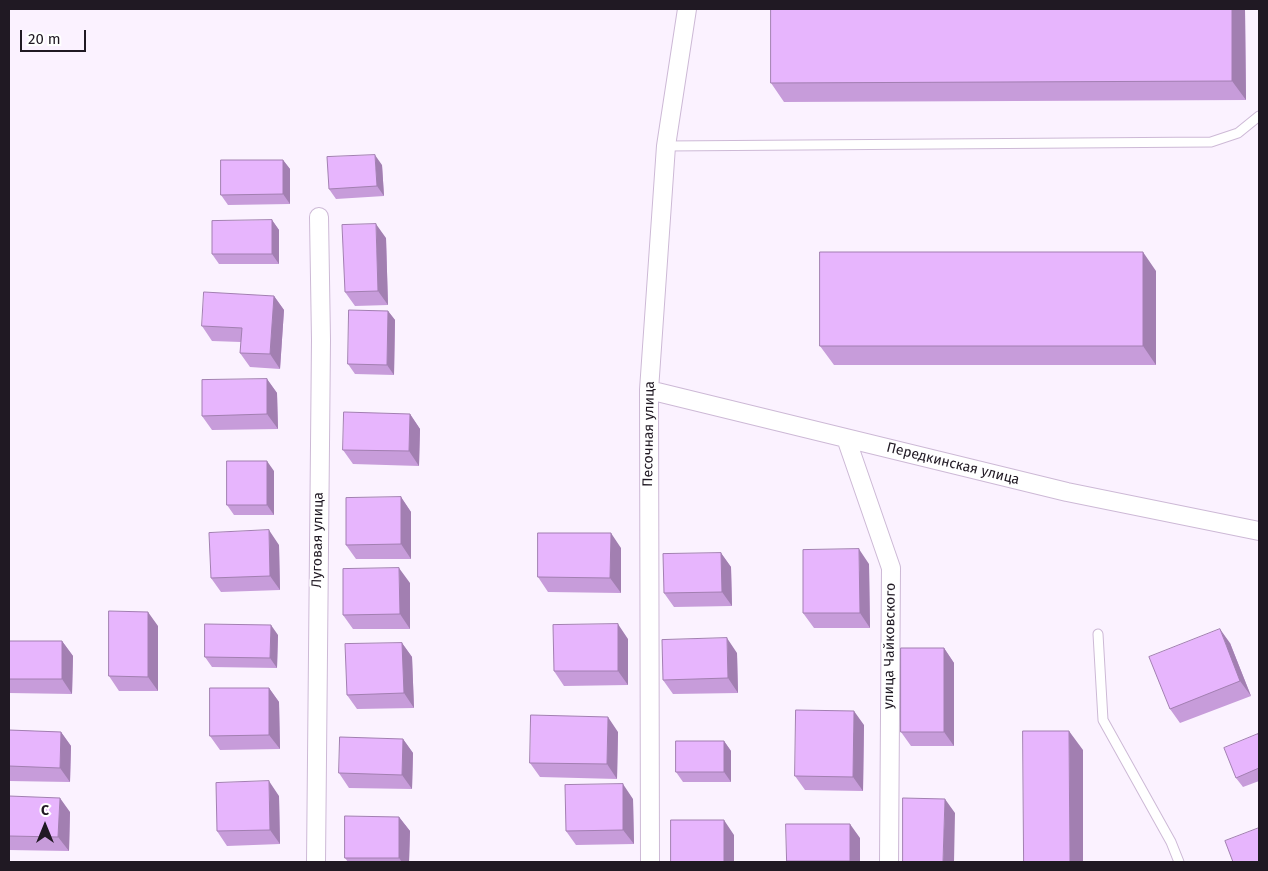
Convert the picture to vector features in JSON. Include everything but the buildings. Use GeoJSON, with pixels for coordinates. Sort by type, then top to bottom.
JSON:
{"type":"FeatureCollection","features":[{"type":"Feature","properties":{"kind":"street","name":"Песочная улица"},"geometry":{"type":"LineString","coordinates":[[650,862],[649,390],[666,146],[687,9]]}},
{"type":"Feature","properties":{"kind":"street","name":"Луговая улица"},"geometry":{"type":"LineString","coordinates":[[316,862],[321,340],[319,217]]}},
{"type":"Feature","properties":{"kind":"street","name":"Передкинская улица"},"geometry":{"type":"LineString","coordinates":[[649,390],[1067,492],[1259,531]]}},
{"type":"Feature","properties":{"kind":"street","name":"улица Чайковского"},"geometry":{"type":"LineString","coordinates":[[846,438],[891,568],[889,862]]}},
{"type":"Feature","properties":{"kind":"lane"},"geometry":{"type":"LineString","coordinates":[[666,146],[1211,142],[1238,133],[1259,116]]}},
{"type":"Feature","properties":{"kind":"lane"},"geometry":{"type":"LineString","coordinates":[[1098,634],[1103,720],[1171,842],[1179,862]]}}]}
